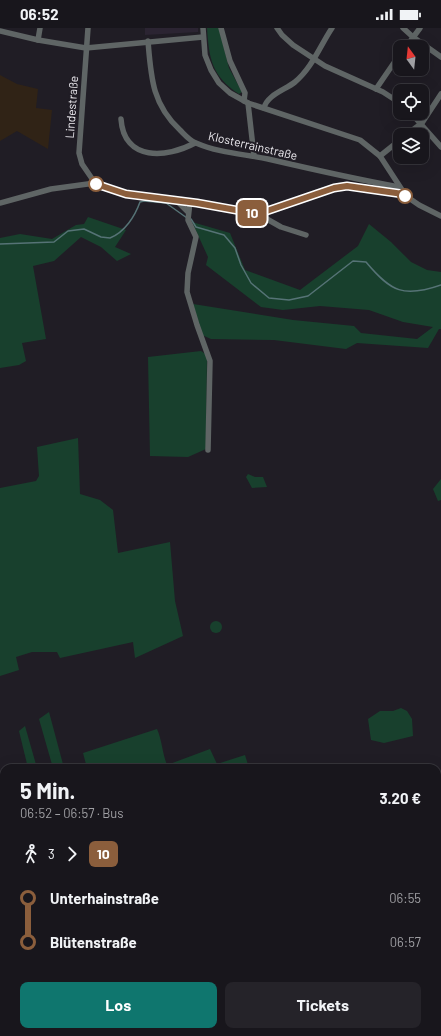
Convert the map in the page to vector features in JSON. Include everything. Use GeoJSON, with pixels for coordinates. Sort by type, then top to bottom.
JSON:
{"type":"FeatureCollection","features":[{"type":"Feature","properties":{"kind":"street"},"geometry":{"type":"LineString","coordinates":[[38,40],[40,28]]}},
{"type":"Feature","properties":{"kind":"street","name":"Lindestraße"},"geometry":{"type":"LineString","coordinates":[[88,28],[79,153],[85,169],[95,183]]}},
{"type":"Feature","properties":{"kind":"street"},"geometry":{"type":"LineString","coordinates":[[203,28],[205,55],[211,70],[224,88],[246,102],[355,137],[380,156],[403,194],[419,205],[441,216]]}},
{"type":"Feature","properties":{"kind":"street"},"geometry":{"type":"LineString","coordinates":[[221,28],[230,61],[245,93],[254,156]]}},
{"type":"Feature","properties":{"kind":"street"},"geometry":{"type":"LineString","coordinates":[[277,28],[288,41],[313,60],[376,89],[393,99]]}},
{"type":"Feature","properties":{"kind":"street"},"geometry":{"type":"LineString","coordinates":[[264,108],[267,101],[301,77],[332,28]]}},
{"type":"Feature","properties":{"kind":"street"},"geometry":{"type":"LineString","coordinates":[[403,28],[441,57]]}},
{"type":"Feature","properties":{"kind":"street"},"geometry":{"type":"LineString","coordinates":[[411,40],[420,28]]}},
{"type":"Feature","properties":{"kind":"street"},"geometry":{"type":"LineString","coordinates":[[0,31],[38,40],[86,48],[203,37]]}},
{"type":"Feature","properties":{"kind":"street","name":"Klosterrainstraße"},"geometry":{"type":"LineString","coordinates":[[148,41],[152,84],[156,98],[175,126],[195,143],[216,150],[254,156],[333,175],[399,187]]}},
{"type":"Feature","properties":{"kind":"street"},"geometry":{"type":"LineString","coordinates":[[376,89],[393,64]]}},
{"type":"Feature","properties":{"kind":"street"},"geometry":{"type":"LineString","coordinates":[[415,128],[422,123],[441,94]]}},
{"type":"Feature","properties":{"kind":"street"},"geometry":{"type":"LineString","coordinates":[[121,119],[127,140],[135,148],[146,153],[159,154],[180,151],[195,143]]}},
{"type":"Feature","properties":{"kind":"street"},"geometry":{"type":"LineString","coordinates":[[419,120],[441,147]]}},
{"type":"Feature","properties":{"kind":"street"},"geometry":{"type":"LineString","coordinates":[[380,156],[393,146]]}},
{"type":"Feature","properties":{"kind":"street"},"geometry":{"type":"LineString","coordinates":[[0,203],[51,189],[95,183],[126,194],[190,202],[258,214],[281,227],[306,235]]}},
{"type":"Feature","properties":{"kind":"street"},"geometry":{"type":"LineString","coordinates":[[258,214],[334,188],[347,186],[403,194]]}},
{"type":"Feature","properties":{"kind":"street"},"geometry":{"type":"LineString","coordinates":[[177,201],[188,216],[196,237],[188,273],[188,292],[196,325],[210,360],[208,450]]}},
{"type":"Feature","properties":{"kind":"street"},"geometry":{"type":"LineString","coordinates":[[188,216],[190,202]]}},
{"type":"Feature","properties":{"kind":"shaded area"},"geometry":{"type":"Polygon","coordinates":[[[145,28],[198,28],[198,32],[145,35],[145,28]]]}},
{"type":"Feature","properties":{"kind":"shaded area"},"geometry":{"type":"Polygon","coordinates":[[[0,75],[17,84],[38,89],[36,108],[52,110],[48,149],[17,131],[0,141],[0,75]]]}},
{"type":"Feature","properties":{"kind":"green space"},"geometry":{"type":"Polygon","coordinates":[[[207,28],[219,28],[229,68],[242,92],[239,94],[223,80],[214,66],[209,49],[207,28]]]}},
{"type":"Feature","properties":{"kind":"green space"},"geometry":{"type":"Polygon","coordinates":[[[88,217],[126,230],[115,247],[131,254],[117,261],[101,247],[81,237],[54,261],[33,266],[46,339],[22,343],[26,361],[19,365],[0,368],[0,238],[20,234],[52,239],[76,225],[84,224],[88,217]]]}},
{"type":"Feature","properties":{"kind":"green space"},"geometry":{"type":"Polygon","coordinates":[[[192,222],[230,233],[245,270],[300,290],[358,246],[369,224],[391,242],[411,262],[427,270],[441,272],[441,329],[439,329],[428,348],[357,343],[346,349],[274,340],[211,339],[202,335],[193,304],[293,320],[354,326],[361,333],[417,339],[433,327],[403,322],[369,310],[320,306],[283,310],[261,307],[206,265],[208,257],[192,222]]]}},
{"type":"Feature","properties":{"kind":"green space"},"geometry":{"type":"Polygon","coordinates":[[[201,351],[207,355],[206,449],[188,457],[150,456],[148,357],[201,351]]]}},
{"type":"Feature","properties":{"kind":"green space"},"geometry":{"type":"Polygon","coordinates":[[[78,438],[80,494],[100,500],[113,510],[118,553],[170,542],[175,601],[183,636],[135,658],[133,642],[60,658],[57,652],[32,652],[16,657],[19,670],[0,676],[0,488],[36,481],[39,476],[37,447],[78,438]]]}},
{"type":"Feature","properties":{"kind":"green space"},"geometry":{"type":"Polygon","coordinates":[[[248,474],[255,477],[263,477],[267,487],[252,488],[246,477],[248,474]]]}},
{"type":"Feature","properties":{"kind":"green space"},"geometry":{"type":"Polygon","coordinates":[[[441,479],[441,500],[438,501],[433,489],[441,479]]]}},
{"type":"Feature","properties":{"kind":"green space"},"geometry":{"type":"Polygon","coordinates":[[[216,621],[220,623],[222,627],[220,631],[216,633],[212,631],[210,627],[212,623],[216,621]]]}},
{"type":"Feature","properties":{"kind":"green space"},"geometry":{"type":"Polygon","coordinates":[[[401,708],[407,711],[412,719],[413,736],[384,743],[371,740],[368,719],[380,711],[393,711],[401,708]]]}},
{"type":"Feature","properties":{"kind":"green space"},"geometry":{"type":"Polygon","coordinates":[[[49,712],[63,764],[52,764],[39,719],[49,712]]]}},
{"type":"Feature","properties":{"kind":"green space"},"geometry":{"type":"Polygon","coordinates":[[[25,726],[36,764],[27,764],[19,731],[25,726]]]}},
{"type":"Feature","properties":{"kind":"green space"},"geometry":{"type":"Polygon","coordinates":[[[157,729],[167,764],[86,764],[83,753],[157,729]]]}},
{"type":"Feature","properties":{"kind":"green space"},"geometry":{"type":"Polygon","coordinates":[[[210,749],[217,764],[170,764],[210,749]]]}},
{"type":"Feature","properties":{"kind":"green space"},"geometry":{"type":"Polygon","coordinates":[[[245,755],[248,764],[217,764],[245,755]]]}},
{"type":"Feature","properties":{"kind":"waterway"},"geometry":{"type":"LineString","coordinates":[[0,244],[54,242],[68,231],[84,229],[101,237],[110,238],[125,228],[140,202],[144,201],[166,203],[187,218]]}},
{"type":"Feature","properties":{"kind":"waterway"},"geometry":{"type":"LineString","coordinates":[[191,219],[196,227],[224,235],[235,248],[241,265],[251,283],[269,298],[289,300],[308,296],[353,261],[366,262],[383,280],[399,290],[417,291],[441,285]]}},
{"type":"Feature","properties":{"kind":"bus line","name":"10"},"geometry":{"type":"LineString","coordinates":[[96,184],[126,194],[197,203],[258,214],[334,188],[347,186],[403,194],[405,196]]}}]}
